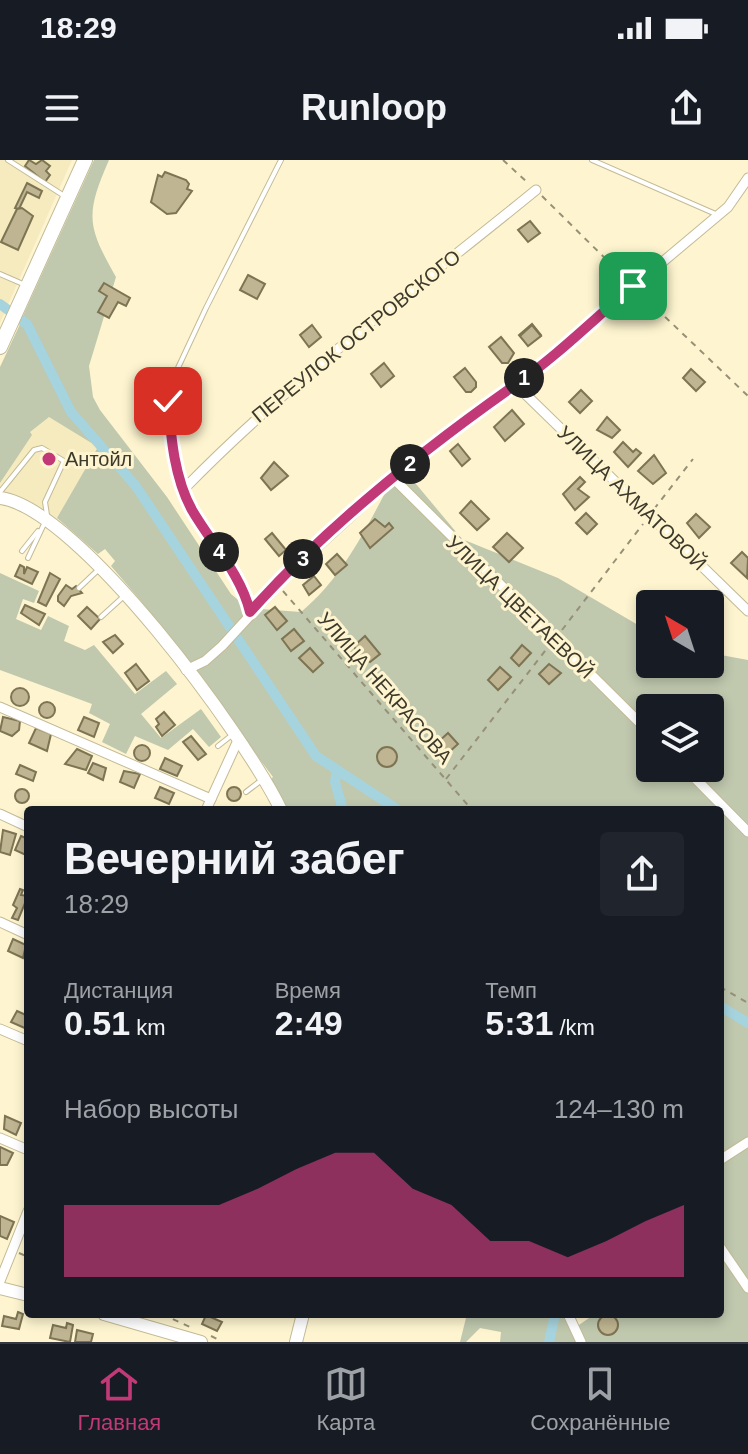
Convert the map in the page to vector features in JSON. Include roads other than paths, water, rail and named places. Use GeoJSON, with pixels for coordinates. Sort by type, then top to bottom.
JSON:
{"type":"FeatureCollection","features":[{"type":"Feature","properties":{"kind":"main road"},"geometry":{"type":"LineString","coordinates":[[2,338],[85,160]]}},
{"type":"Feature","properties":{"kind":"street"},"geometry":{"type":"LineString","coordinates":[[186,670],[205,661],[222,646],[277,584],[393,478],[474,413],[516,385],[718,215],[748,178]]}},
{"type":"Feature","properties":{"kind":"street","name":"ПЕРЕУЛОК ОСТРОВСКОГО"},"geometry":{"type":"LineString","coordinates":[[184,489],[249,422],[328,354],[536,190]]}},
{"type":"Feature","properties":{"kind":"street","name":"УЛИЦА АХМАТОВОЙ"},"geometry":{"type":"LineString","coordinates":[[516,385],[748,611]]}},
{"type":"Feature","properties":{"kind":"street","name":"УЛИЦА ЦВЕТАЕВОЙ"},"geometry":{"type":"LineString","coordinates":[[393,478],[636,719]]}},
{"type":"Feature","properties":{"kind":"street"},"geometry":{"type":"LineString","coordinates":[[0,495],[16,500],[47,523],[100,567],[126,595],[237,735],[265,777],[279,806]]}},
{"type":"Feature","properties":{"kind":"street"},"geometry":{"type":"LineString","coordinates":[[0,707],[211,799]]}},
{"type":"Feature","properties":{"kind":"street"},"geometry":{"type":"LineString","coordinates":[[208,806],[237,735]]}},
{"type":"Feature","properties":{"kind":"street"},"geometry":{"type":"LineString","coordinates":[[699,782],[722,806]]}},
{"type":"Feature","properties":{"kind":"street"},"geometry":{"type":"LineString","coordinates":[[724,808],[748,832]]}},
{"type":"Feature","properties":{"kind":"street"},"geometry":{"type":"LineString","coordinates":[[0,814],[24,825]]}},
{"type":"Feature","properties":{"kind":"street"},"geometry":{"type":"LineString","coordinates":[[0,922],[24,933]]}},
{"type":"Feature","properties":{"kind":"street"},"geometry":{"type":"LineString","coordinates":[[0,1029],[24,1039]]}},
{"type":"Feature","properties":{"kind":"street"},"geometry":{"type":"LineString","coordinates":[[0,1138],[24,1148]]}},
{"type":"Feature","properties":{"kind":"street"},"geometry":{"type":"LineString","coordinates":[[724,1157],[748,1142]]}},
{"type":"Feature","properties":{"kind":"street"},"geometry":{"type":"LineString","coordinates":[[0,1281],[2,1265],[24,1219]]}},
{"type":"Feature","properties":{"kind":"street"},"geometry":{"type":"LineString","coordinates":[[724,1253],[748,1288]]}},
{"type":"Feature","properties":{"kind":"street"},"geometry":{"type":"LineString","coordinates":[[0,1288],[24,1294]]}},
{"type":"Feature","properties":{"kind":"street"},"geometry":{"type":"LineString","coordinates":[[118,1318],[201,1342]]}},
{"type":"Feature","properties":{"kind":"street"},"geometry":{"type":"LineString","coordinates":[[296,1342],[302,1318]]}},
{"type":"Feature","properties":{"kind":"street"},"geometry":{"type":"LineString","coordinates":[[570,1318],[581,1342]]}},
{"type":"Feature","properties":{"kind":"lane"},"geometry":{"type":"LineString","coordinates":[[8,160],[68,198]]}},
{"type":"Feature","properties":{"kind":"lane"},"geometry":{"type":"LineString","coordinates":[[250,612],[241,586],[191,509],[171,435],[169,387],[281,160]]}},
{"type":"Feature","properties":{"kind":"lane"},"geometry":{"type":"LineString","coordinates":[[592,160],[718,215]]}},
{"type":"Feature","properties":{"kind":"lane"},"geometry":{"type":"LineString","coordinates":[[0,274],[28,286]]}},
{"type":"Feature","properties":{"kind":"lane"},"geometry":{"type":"LineString","coordinates":[[0,495],[34,450],[42,448],[62,458],[63,470],[43,507],[47,523],[28,558]]}},
{"type":"Feature","properties":{"kind":"lane"},"geometry":{"type":"LineString","coordinates":[[22,551],[47,523]]}},
{"type":"Feature","properties":{"kind":"lane"},"geometry":{"type":"LineString","coordinates":[[79,588],[100,567]]}},
{"type":"Feature","properties":{"kind":"lane"},"geometry":{"type":"LineString","coordinates":[[101,617],[126,595]]}},
{"type":"Feature","properties":{"kind":"lane"},"geometry":{"type":"LineString","coordinates":[[218,746],[237,735]]}},
{"type":"Feature","properties":{"kind":"lane"},"geometry":{"type":"LineString","coordinates":[[246,792],[265,777]]}},
{"type":"Feature","properties":{"kind":"waterway"},"geometry":{"type":"LineString","coordinates":[[0,304],[27,324],[71,412],[135,485],[316,756],[392,806]]}},
{"type":"Feature","properties":{"kind":"waterway"},"geometry":{"type":"LineString","coordinates":[[337,771],[335,782],[342,806]]}},
{"type":"Feature","properties":{"kind":"waterway"},"geometry":{"type":"LineString","coordinates":[[724,1008],[748,1023]]}},
{"type":"Feature","properties":{"kind":"waterway"},"geometry":{"type":"LineString","coordinates":[[549,1342],[554,1318]]}},
{"type":"Feature","properties":{"kind":"place","name":"Антойл"},"geometry":{"type":"Point","coordinates":[49,459]}}]}
